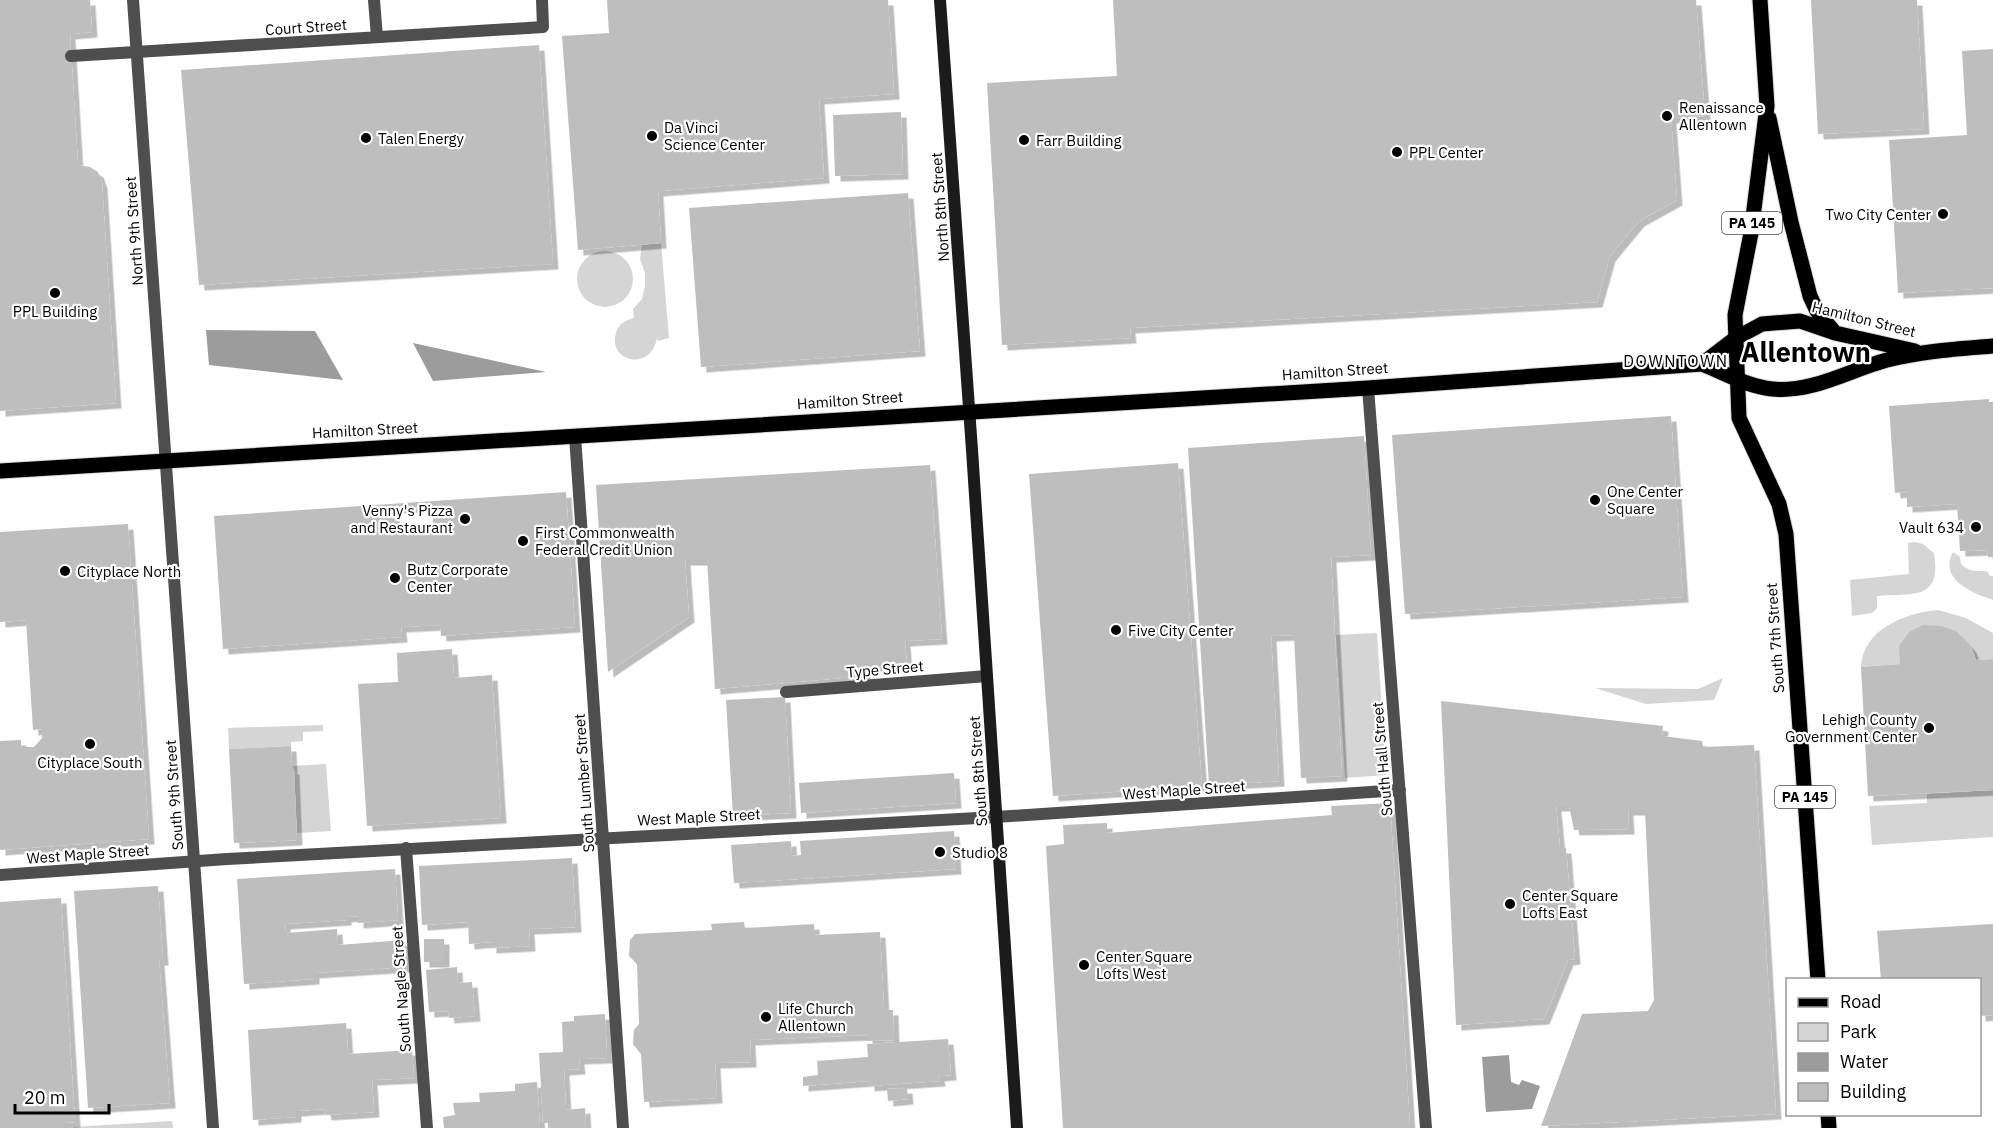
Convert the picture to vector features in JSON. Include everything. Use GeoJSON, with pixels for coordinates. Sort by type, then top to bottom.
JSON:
{"type":"FeatureCollection","features":[{"type":"Feature","properties":{"kind":"main road","name":"North 8th Street"},"geometry":{"type":"LineString","coordinates":[[940,0],[970,411]]}},
{"type":"Feature","properties":{"kind":"main road","name":"PA 145"},"geometry":{"type":"LineString","coordinates":[[1736,338],[1735,315],[1751,232],[1767,106],[1760,0]]}},
{"type":"Feature","properties":{"kind":"main road"},"geometry":{"type":"LineString","coordinates":[[1767,106],[1791,222],[1810,296],[1817,311],[1835,333]]}},
{"type":"Feature","properties":{"kind":"main road","name":"Hamilton Street"},"geometry":{"type":"LineString","coordinates":[[1702,364],[1736,338],[1762,324],[1800,321],[1835,333],[1921,352]]}},
{"type":"Feature","properties":{"kind":"main road","name":"South 7th Street"},"geometry":{"type":"LineString","coordinates":[[1736,338],[1739,418],[1779,504],[1786,534],[1818,978]]}},
{"type":"Feature","properties":{"kind":"main road","name":"Hamilton Street"},"geometry":{"type":"LineString","coordinates":[[0,471],[1368,388],[1702,364],[1738,381],[1772,389],[1803,388],[1828,382],[1876,363],[1921,352],[1993,346]]}},
{"type":"Feature","properties":{"kind":"main road","name":"South 8th Street"},"geometry":{"type":"LineString","coordinates":[[970,411],[1017,1128]]}},
{"type":"Feature","properties":{"kind":"street","name":"North 9th Street"},"geometry":{"type":"LineString","coordinates":[[134,0],[165,460]]}},
{"type":"Feature","properties":{"kind":"street"},"geometry":{"type":"LineString","coordinates":[[374,0],[377,38]]}},
{"type":"Feature","properties":{"kind":"street","name":"Court Street"},"geometry":{"type":"LineString","coordinates":[[71,56],[543,27],[542,0]]}},
{"type":"Feature","properties":{"kind":"street","name":"South Hall Street"},"geometry":{"type":"LineString","coordinates":[[1368,388],[1426,1128]]}},
{"type":"Feature","properties":{"kind":"street","name":"South Lumber Street"},"geometry":{"type":"LineString","coordinates":[[575,436],[623,1128]]}},
{"type":"Feature","properties":{"kind":"street","name":"South 9th Street"},"geometry":{"type":"LineString","coordinates":[[165,460],[213,1128]]}},
{"type":"Feature","properties":{"kind":"street","name":"Type Street"},"geometry":{"type":"LineString","coordinates":[[786,692],[987,676]]}},
{"type":"Feature","properties":{"kind":"street","name":"West Maple Street"},"geometry":{"type":"LineString","coordinates":[[0,875],[406,848],[996,817],[1400,790]]}},
{"type":"Feature","properties":{"kind":"street","name":"South Nagle Street"},"geometry":{"type":"LineString","coordinates":[[406,848],[427,1128]]}},
{"type":"Feature","properties":{"kind":"green space"},"geometry":{"type":"Polygon","coordinates":[[[661,243],[669,338],[658,341],[657,338],[653,349],[647,356],[631,359],[618,351],[615,343],[616,333],[623,323],[634,318],[633,309],[642,299],[645,273],[640,259],[642,245],[661,243]]]}},
{"type":"Feature","properties":{"kind":"green space"},"geometry":{"type":"Polygon","coordinates":[[[605,251],[616,253],[625,259],[631,268],[633,279],[631,290],[625,299],[616,305],[605,307],[594,305],[585,299],[579,290],[577,279],[579,268],[585,259],[594,253],[605,251]]]}},
{"type":"Feature","properties":{"kind":"green space"},"geometry":{"type":"Polygon","coordinates":[[[1908,543],[1923,544],[1934,553],[1934,580],[1929,587],[1913,594],[1877,596],[1877,608],[1872,613],[1852,616],[1850,580],[1909,574],[1908,543]]]}},
{"type":"Feature","properties":{"kind":"green space"},"geometry":{"type":"Polygon","coordinates":[[[1953,552],[1960,557],[1961,564],[1967,568],[1987,571],[1990,576],[1993,576],[1993,600],[1967,589],[1954,577],[1950,570],[1953,552]]]}},
{"type":"Feature","properties":{"kind":"green space"},"geometry":{"type":"Polygon","coordinates":[[[1938,610],[1966,618],[1993,633],[1993,659],[1976,660],[1971,647],[1900,664],[1861,667],[1869,642],[1888,625],[1912,615],[1938,610]]]}},
{"type":"Feature","properties":{"kind":"green space"},"geometry":{"type":"Polygon","coordinates":[[[1377,633],[1386,775],[1345,778],[1336,635],[1377,633]]]}},
{"type":"Feature","properties":{"kind":"green space"},"geometry":{"type":"Polygon","coordinates":[[[1723,678],[1714,700],[1646,704],[1595,688],[1698,689],[1723,678]]]}},
{"type":"Feature","properties":{"kind":"green space"},"geometry":{"type":"Polygon","coordinates":[[[323,725],[323,731],[303,732],[303,741],[291,742],[291,746],[229,749],[228,728],[323,725]]]}},
{"type":"Feature","properties":{"kind":"green space"},"geometry":{"type":"Polygon","coordinates":[[[326,764],[331,831],[297,833],[292,766],[326,764]]]}},
{"type":"Feature","properties":{"kind":"green space"},"geometry":{"type":"Polygon","coordinates":[[[1993,790],[1993,837],[1872,845],[1869,806],[1927,803],[1927,794],[1993,790]]]}},
{"type":"Feature","properties":{"kind":"green space"},"geometry":{"type":"Polygon","coordinates":[[[172,1121],[173,1128],[73,1128],[73,1127],[172,1121]]]}},
{"type":"Feature","properties":{"kind":"water"},"geometry":{"type":"Polygon","coordinates":[[[206,330],[315,331],[343,380],[209,365],[206,330]]]}},
{"type":"Feature","properties":{"kind":"water"},"geometry":{"type":"Polygon","coordinates":[[[413,343],[546,372],[433,381],[413,343]]]}},
{"type":"Feature","properties":{"kind":"water"},"geometry":{"type":"Polygon","coordinates":[[[1509,1055],[1511,1082],[1519,1085],[1522,1080],[1540,1086],[1532,1109],[1486,1112],[1482,1057],[1509,1055]]]}},
{"type":"Feature","properties":{"kind":"building","name":"PPL Building"},"geometry":{"type":"Polygon","coordinates":[[[0,0],[90,0],[92,32],[70,34],[78,165],[90,167],[98,172],[102,183],[116,403],[0,411],[0,0]]]}},
{"type":"Feature","properties":{"kind":"building"},"geometry":{"type":"Polygon","coordinates":[[[607,0],[888,0],[894,94],[819,99],[824,178],[658,191],[661,243],[578,250],[562,36],[609,33],[607,0]]]}},
{"type":"Feature","properties":{"kind":"building","name":"PPL Center"},"geometry":{"type":"Polygon","coordinates":[[[1113,0],[1696,0],[1705,116],[1671,118],[1677,200],[1639,221],[1610,256],[1597,302],[1130,328],[1131,338],[1002,345],[987,83],[1117,76],[1113,0]]]}},
{"type":"Feature","properties":{"kind":"building"},"geometry":{"type":"Polygon","coordinates":[[[1811,0],[1917,0],[1924,129],[1818,134],[1811,0]]]}},
{"type":"Feature","properties":{"kind":"building","name":"Talen Energy"},"geometry":{"type":"Polygon","coordinates":[[[539,45],[553,264],[199,285],[181,70],[539,45]]]}},
{"type":"Feature","properties":{"kind":"building","name":"Two City Center"},"geometry":{"type":"Polygon","coordinates":[[[1993,49],[1993,288],[1898,293],[1889,140],[1967,135],[1962,51],[1993,49]]]}},
{"type":"Feature","properties":{"kind":"building"},"geometry":{"type":"Polygon","coordinates":[[[901,112],[903,174],[835,176],[833,115],[901,112]]]}},
{"type":"Feature","properties":{"kind":"building"},"geometry":{"type":"Polygon","coordinates":[[[908,193],[920,351],[701,367],[689,208],[908,193]]]}},
{"type":"Feature","properties":{"kind":"building"},"geometry":{"type":"Polygon","coordinates":[[[1989,399],[1989,402],[1993,402],[1993,557],[1988,557],[1987,550],[1960,551],[1957,504],[1907,507],[1907,492],[1895,493],[1889,406],[1989,399]]]}},
{"type":"Feature","properties":{"kind":"building","name":"One Center Square"},"geometry":{"type":"Polygon","coordinates":[[[1671,416],[1683,597],[1405,614],[1392,435],[1671,416]]]}},
{"type":"Feature","properties":{"kind":"building"},"geometry":{"type":"Polygon","coordinates":[[[1364,436],[1371,555],[1331,557],[1342,776],[1301,778],[1294,635],[1271,636],[1279,781],[1209,785],[1188,448],[1364,436]]]}},
{"type":"Feature","properties":{"kind":"building","name":"Five City Center"},"geometry":{"type":"Polygon","coordinates":[[[1178,463],[1202,786],[1053,796],[1029,474],[1178,463]]]}},
{"type":"Feature","properties":{"kind":"building"},"geometry":{"type":"Polygon","coordinates":[[[930,465],[942,639],[905,641],[907,665],[865,667],[865,676],[715,689],[707,560],[685,560],[689,617],[608,672],[596,485],[930,465]]]}},
{"type":"Feature","properties":{"kind":"building","name":"Butz Corporate Center"},"geometry":{"type":"Polygon","coordinates":[[[566,492],[575,627],[441,636],[440,625],[401,627],[402,637],[223,649],[214,516],[566,492]],[[433,507],[394,508],[395,532],[433,531],[433,507]]]}},
{"type":"Feature","properties":{"kind":"building","name":"Cityplace South"},"geometry":{"type":"Polygon","coordinates":[[[128,524],[149,839],[0,850],[0,741],[21,740],[21,747],[34,747],[42,738],[42,729],[33,730],[26,620],[0,622],[0,532],[128,524]]]}},
{"type":"Feature","properties":{"kind":"building","name":"Lehigh County Government Center"},"geometry":{"type":"Polygon","coordinates":[[[1923,625],[1941,626],[1956,631],[1971,647],[1976,660],[1993,659],[1993,790],[1868,796],[1861,667],[1900,664],[1899,646],[1909,632],[1923,625]]]}},
{"type":"Feature","properties":{"kind":"building"},"geometry":{"type":"Polygon","coordinates":[[[452,649],[454,678],[492,675],[501,818],[367,826],[358,684],[398,682],[397,653],[452,649]]]}},
{"type":"Feature","properties":{"kind":"building"},"geometry":{"type":"Polygon","coordinates":[[[785,697],[791,813],[733,816],[726,700],[785,697]]]}},
{"type":"Feature","properties":{"kind":"building","name":"Center Square Lofts East"},"geometry":{"type":"Polygon","coordinates":[[[1441,701],[1663,726],[1662,736],[1702,741],[1703,747],[1754,745],[1776,1114],[1541,1126],[1582,1014],[1648,1011],[1654,1000],[1645,810],[1628,810],[1629,829],[1574,830],[1569,806],[1556,806],[1560,848],[1566,848],[1575,959],[1568,960],[1544,1019],[1456,1025],[1441,701]]]}},
{"type":"Feature","properties":{"kind":"building"},"geometry":{"type":"Polygon","coordinates":[[[291,746],[297,840],[234,843],[229,749],[291,746]]]}},
{"type":"Feature","properties":{"kind":"building"},"geometry":{"type":"Polygon","coordinates":[[[954,773],[956,803],[801,813],[799,783],[954,773]]]}},
{"type":"Feature","properties":{"kind":"building"},"geometry":{"type":"Polygon","coordinates":[[[1390,803],[1410,1128],[1063,1128],[1046,846],[1064,844],[1063,825],[1107,823],[1107,833],[1332,815],[1331,806],[1390,803]]]}},
{"type":"Feature","properties":{"kind":"building"},"geometry":{"type":"Polygon","coordinates":[[[954,831],[956,869],[734,883],[731,845],[791,841],[792,856],[801,855],[800,841],[954,831]]]}},
{"type":"Feature","properties":{"kind":"building"},"geometry":{"type":"Polygon","coordinates":[[[572,858],[576,927],[529,929],[530,946],[491,948],[491,942],[469,944],[468,922],[422,925],[419,866],[572,858]]]}},
{"type":"Feature","properties":{"kind":"building"},"geometry":{"type":"Polygon","coordinates":[[[395,869],[398,920],[358,923],[358,916],[346,917],[346,920],[285,924],[286,933],[337,929],[338,945],[404,940],[406,967],[314,973],[314,979],[244,984],[237,879],[395,869]]]}},
{"type":"Feature","properties":{"kind":"building"},"geometry":{"type":"Polygon","coordinates":[[[158,886],[163,960],[159,960],[170,1103],[88,1108],[74,891],[158,886]]]}},
{"type":"Feature","properties":{"kind":"building"},"geometry":{"type":"Polygon","coordinates":[[[61,898],[75,1122],[64,1123],[64,1128],[0,1128],[0,902],[61,898]]]}},
{"type":"Feature","properties":{"kind":"building","name":"Life Church Allentown"},"geometry":{"type":"Polygon","coordinates":[[[744,922],[745,928],[814,924],[815,935],[880,932],[884,1010],[893,1010],[894,1040],[867,1041],[867,1035],[750,1040],[751,1062],[715,1063],[717,1098],[644,1102],[641,1054],[633,1044],[634,1030],[639,1024],[637,964],[629,956],[630,940],[635,934],[712,930],[711,924],[744,922]]]}},
{"type":"Feature","properties":{"kind":"building"},"geometry":{"type":"Polygon","coordinates":[[[1993,924],[1993,1015],[1981,1016],[1981,978],[1881,978],[1877,931],[1993,924]]]}},
{"type":"Feature","properties":{"kind":"building"},"geometry":{"type":"Polygon","coordinates":[[[424,939],[444,939],[444,962],[424,962],[424,939]]]}},
{"type":"Feature","properties":{"kind":"building"},"geometry":{"type":"Polygon","coordinates":[[[457,967],[458,983],[472,982],[475,1016],[449,1018],[448,1011],[429,1012],[426,970],[457,967]]]}},
{"type":"Feature","properties":{"kind":"building"},"geometry":{"type":"Polygon","coordinates":[[[605,1014],[607,1058],[579,1059],[580,1069],[564,1070],[566,1110],[585,1108],[586,1128],[548,1128],[548,1123],[543,1123],[539,1053],[563,1052],[562,1022],[574,1021],[574,1016],[605,1014]]]}},
{"type":"Feature","properties":{"kind":"building"},"geometry":{"type":"Polygon","coordinates":[[[346,1023],[348,1054],[412,1050],[414,1078],[372,1080],[374,1112],[326,1115],[325,1109],[296,1111],[296,1117],[253,1120],[248,1030],[346,1023]]]}},
{"type":"Feature","properties":{"kind":"building"},"geometry":{"type":"Polygon","coordinates":[[[948,1039],[951,1075],[939,1076],[940,1081],[869,1086],[869,1081],[803,1086],[803,1077],[818,1075],[817,1061],[868,1057],[867,1044],[948,1039]]]}},
{"type":"Feature","properties":{"kind":"building"},"geometry":{"type":"Polygon","coordinates":[[[537,1082],[540,1128],[444,1128],[443,1117],[455,1115],[453,1103],[480,1102],[479,1093],[515,1091],[515,1084],[537,1082]]]}},
{"type":"Feature","properties":{"kind":"building"},"geometry":{"type":"Polygon","coordinates":[[[907,1088],[908,1099],[888,1101],[887,1089],[907,1088]]]}},
{"type":"Feature","properties":{"kind":"place","name":"Renaissance Allentown"},"geometry":{"type":"Point","coordinates":[1667,116]}},
{"type":"Feature","properties":{"kind":"place","name":"Da Vinci Science Center"},"geometry":{"type":"Point","coordinates":[652,136]}},
{"type":"Feature","properties":{"kind":"place","name":"Talen Energy"},"geometry":{"type":"Point","coordinates":[366,138]}},
{"type":"Feature","properties":{"kind":"place","name":"Farr Building"},"geometry":{"type":"Point","coordinates":[1024,140]}},
{"type":"Feature","properties":{"kind":"place","name":"PPL Center"},"geometry":{"type":"Point","coordinates":[1397,152]}},
{"type":"Feature","properties":{"kind":"place","name":"Two City Center"},"geometry":{"type":"Point","coordinates":[1943,214]}},
{"type":"Feature","properties":{"kind":"place","name":"PPL Building"},"geometry":{"type":"Point","coordinates":[55,293]}},
{"type":"Feature","properties":{"kind":"place","name":"One Center Square"},"geometry":{"type":"Point","coordinates":[1595,500]}},
{"type":"Feature","properties":{"kind":"place","name":"Venny's Pizza and Restaurant"},"geometry":{"type":"Point","coordinates":[465,519]}},
{"type":"Feature","properties":{"kind":"place","name":"Vault 634"},"geometry":{"type":"Point","coordinates":[1976,527]}},
{"type":"Feature","properties":{"kind":"place","name":"First Commonwealth Federal Credit Union"},"geometry":{"type":"Point","coordinates":[523,541]}},
{"type":"Feature","properties":{"kind":"place","name":"Cityplace North"},"geometry":{"type":"Point","coordinates":[65,571]}},
{"type":"Feature","properties":{"kind":"place","name":"Butz Corporate Center"},"geometry":{"type":"Point","coordinates":[395,578]}},
{"type":"Feature","properties":{"kind":"place","name":"Five City Center"},"geometry":{"type":"Point","coordinates":[1116,630]}},
{"type":"Feature","properties":{"kind":"place","name":"Lehigh County Government Center"},"geometry":{"type":"Point","coordinates":[1929,728]}},
{"type":"Feature","properties":{"kind":"place","name":"Cityplace South"},"geometry":{"type":"Point","coordinates":[90,744]}},
{"type":"Feature","properties":{"kind":"place","name":"Studio 8"},"geometry":{"type":"Point","coordinates":[940,852]}},
{"type":"Feature","properties":{"kind":"place","name":"Center Square Lofts East"},"geometry":{"type":"Point","coordinates":[1510,904]}},
{"type":"Feature","properties":{"kind":"place","name":"Center Square Lofts West"},"geometry":{"type":"Point","coordinates":[1084,965]}},
{"type":"Feature","properties":{"kind":"place","name":"Life Church Allentown"},"geometry":{"type":"Point","coordinates":[766,1017]}},
{"type":"Feature","properties":{"kind":"district","name":"Allentown"},"geometry":{"type":"Point","coordinates":[1806,351]}},
{"type":"Feature","properties":{"kind":"district","name":"DOWNTOWN"},"geometry":{"type":"Point","coordinates":[1676,361]}}]}
